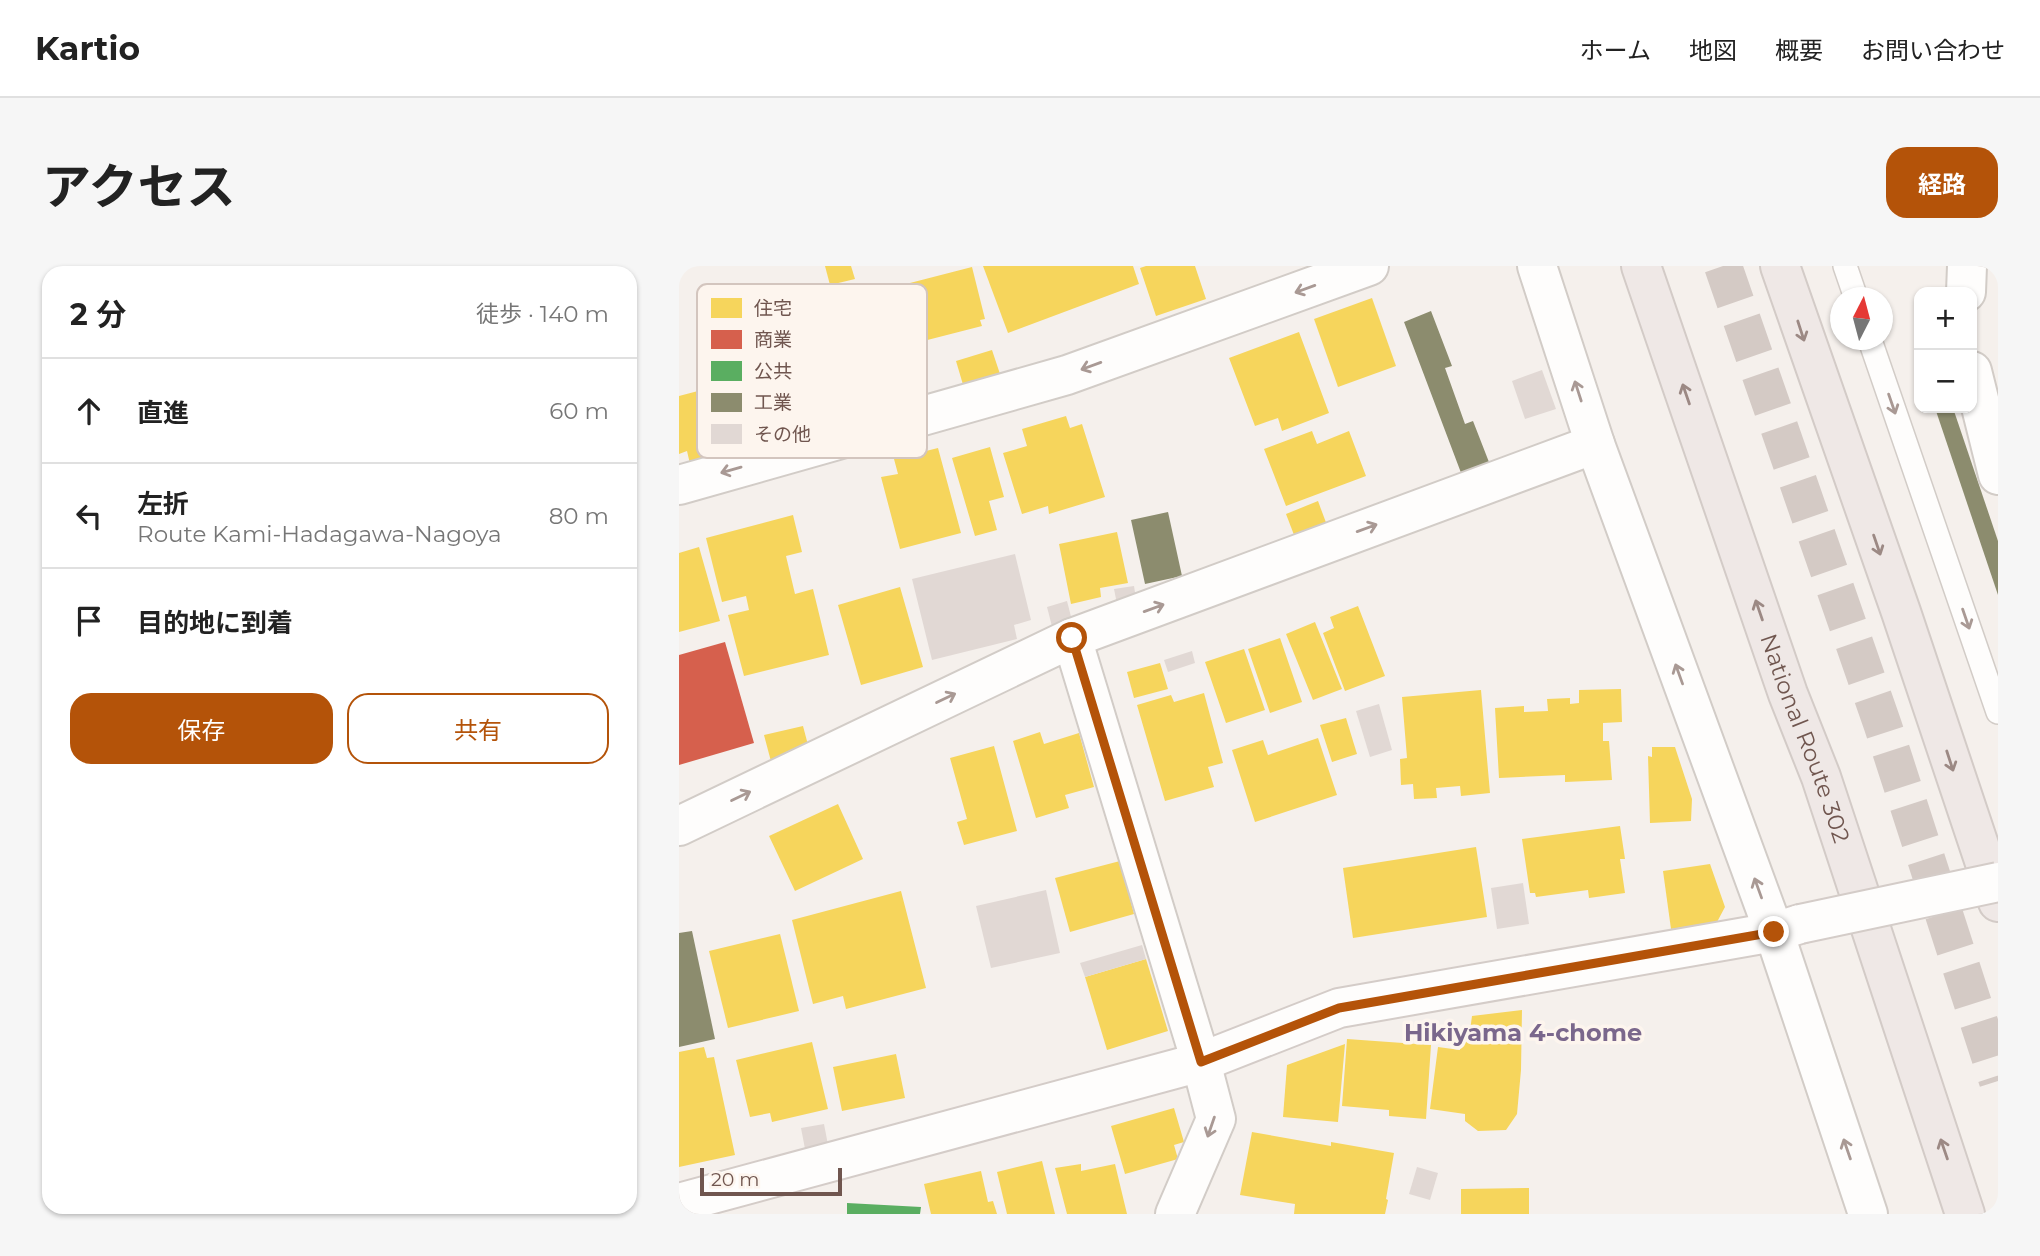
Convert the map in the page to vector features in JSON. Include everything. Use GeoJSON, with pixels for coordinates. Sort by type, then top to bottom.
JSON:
{"type":"FeatureCollection","features":[{"type":"Feature","properties":{"kind":"highway","name":"National Route 302"},"geometry":{"type":"LineString","coordinates":[[1641,266],[1788,694],[1821,777],[1965,1214]]}},
{"type":"Feature","properties":{"kind":"highway"},"geometry":{"type":"LineString","coordinates":[[1780,266],[1901,612],[1998,902]]}},
{"type":"Feature","properties":{"kind":"street"},"geometry":{"type":"LineString","coordinates":[[927,415],[1067,375],[1369,266]]}},
{"type":"Feature","properties":{"kind":"street"},"geometry":{"type":"LineString","coordinates":[[1537,266],[1595,444],[1787,928],[1868,1214]]}},
{"type":"Feature","properties":{"kind":"street"},"geometry":{"type":"LineString","coordinates":[[1966,287],[1968,266]]}},
{"type":"Feature","properties":{"kind":"street"},"geometry":{"type":"LineString","coordinates":[[1977,391],[1998,475]]}},
{"type":"Feature","properties":{"kind":"street"},"geometry":{"type":"LineString","coordinates":[[679,826],[1072,638],[1595,444]]}},
{"type":"Feature","properties":{"kind":"street"},"geometry":{"type":"LineString","coordinates":[[679,485],[774,458]]}},
{"type":"Feature","properties":{"kind":"street"},"geometry":{"type":"LineString","coordinates":[[1072,638],[1216,1119],[1175,1214]]}},
{"type":"Feature","properties":{"kind":"street"},"geometry":{"type":"LineString","coordinates":[[679,1203],[1201,1062],[1339,1008],[1787,928],[1998,882]]}},
{"type":"Feature","properties":{"kind":"lane"},"geometry":{"type":"LineString","coordinates":[[1845,266],[1852,287]]}},
{"type":"Feature","properties":{"kind":"lane"},"geometry":{"type":"LineString","coordinates":[[1873,350],[1998,712]]}},
{"type":"Feature","properties":{"kind":"building: 住宅"},"geometry":{"type":"Polygon","coordinates":[[[825,266],[851,266],[855,279],[830,284],[825,266]]]}},
{"type":"Feature","properties":{"kind":"building: 住宅"},"geometry":{"type":"Polygon","coordinates":[[[983,266],[1133,266],[1139,284],[1008,333],[983,266]]]}},
{"type":"Feature","properties":{"kind":"building: 住宅"},"geometry":{"type":"Polygon","coordinates":[[[1195,266],[1206,299],[1156,316],[1140,268],[1195,266]]]}},
{"type":"Feature","properties":{"kind":"building: 住宅"},"geometry":{"type":"Polygon","coordinates":[[[972,267],[985,319],[980,320],[982,326],[927,340],[927,284],[906,284],[972,267]]]}},
{"type":"Feature","properties":{"kind":"building: 住宅"},"geometry":{"type":"Polygon","coordinates":[[[1372,298],[1396,366],[1338,387],[1314,319],[1372,298]]]}},
{"type":"Feature","properties":{"kind":"building: 住宅"},"geometry":{"type":"Polygon","coordinates":[[[1299,332],[1329,413],[1282,431],[1278,418],[1255,426],[1229,358],[1299,332]]]}},
{"type":"Feature","properties":{"kind":"building: 住宅"},"geometry":{"type":"Polygon","coordinates":[[[992,350],[1001,377],[964,388],[956,361],[992,350]]]}},
{"type":"Feature","properties":{"kind":"building: 住宅"},"geometry":{"type":"Polygon","coordinates":[[[697,391],[697,458],[712,458],[690,464],[687,451],[679,454],[679,396],[697,391]]]}},
{"type":"Feature","properties":{"kind":"building: 住宅"},"geometry":{"type":"Polygon","coordinates":[[[1066,416],[1070,428],[1082,424],[1105,497],[1049,514],[1048,506],[1022,514],[1003,453],[1027,446],[1022,429],[1066,416]]]}},
{"type":"Feature","properties":{"kind":"building: 住宅"},"geometry":{"type":"Polygon","coordinates":[[[1312,431],[1317,444],[1349,431],[1366,476],[1286,506],[1264,449],[1312,431]]]}},
{"type":"Feature","properties":{"kind":"building: 住宅"},"geometry":{"type":"Polygon","coordinates":[[[990,447],[1004,497],[989,501],[997,530],[975,536],[952,458],[990,447]]]}},
{"type":"Feature","properties":{"kind":"building: 住宅"},"geometry":{"type":"Polygon","coordinates":[[[938,448],[961,533],[900,549],[881,477],[898,474],[894,459],[927,458],[927,451],[938,448]]]}},
{"type":"Feature","properties":{"kind":"building: 住宅"},"geometry":{"type":"Polygon","coordinates":[[[1318,501],[1331,536],[1299,548],[1286,514],[1318,501]]]}},
{"type":"Feature","properties":{"kind":"building: 住宅"},"geometry":{"type":"Polygon","coordinates":[[[793,515],[802,552],[786,556],[795,594],[813,589],[829,655],[744,676],[728,615],[749,610],[746,596],[722,602],[706,538],[793,515]]]}},
{"type":"Feature","properties":{"kind":"building: 住宅"},"geometry":{"type":"Polygon","coordinates":[[[1117,532],[1128,583],[1100,588],[1101,597],[1071,604],[1059,544],[1117,532]]]}},
{"type":"Feature","properties":{"kind":"building: 住宅"},"geometry":{"type":"Polygon","coordinates":[[[699,547],[720,621],[679,632],[679,553],[699,547]]]}},
{"type":"Feature","properties":{"kind":"building: 住宅"},"geometry":{"type":"Polygon","coordinates":[[[900,587],[923,667],[861,685],[838,605],[900,587]]]}},
{"type":"Feature","properties":{"kind":"building: 住宅"},"geometry":{"type":"Polygon","coordinates":[[[1358,606],[1385,676],[1345,691],[1323,633],[1334,628],[1330,617],[1358,606]]]}},
{"type":"Feature","properties":{"kind":"building: 住宅"},"geometry":{"type":"Polygon","coordinates":[[[1315,622],[1342,689],[1313,700],[1286,634],[1315,622]]]}},
{"type":"Feature","properties":{"kind":"building: 住宅"},"geometry":{"type":"Polygon","coordinates":[[[1280,638],[1302,702],[1270,713],[1248,649],[1280,638]]]}},
{"type":"Feature","properties":{"kind":"building: 住宅"},"geometry":{"type":"Polygon","coordinates":[[[1244,649],[1265,710],[1226,723],[1205,662],[1244,649]]]}},
{"type":"Feature","properties":{"kind":"building: 住宅"},"geometry":{"type":"Polygon","coordinates":[[[1160,663],[1168,689],[1134,698],[1127,672],[1160,663]]]}},
{"type":"Feature","properties":{"kind":"building: 住宅"},"geometry":{"type":"Polygon","coordinates":[[[1621,689],[1622,722],[1603,723],[1603,741],[1609,741],[1612,780],[1565,782],[1565,775],[1499,778],[1495,708],[1524,706],[1524,712],[1548,711],[1547,699],[1570,698],[1570,704],[1579,703],[1579,690],[1621,689]]]}},
{"type":"Feature","properties":{"kind":"building: 住宅"},"geometry":{"type":"Polygon","coordinates":[[[1481,690],[1490,793],[1461,796],[1460,786],[1436,788],[1437,798],[1414,799],[1413,784],[1401,785],[1400,759],[1407,758],[1402,697],[1481,690]]]}},
{"type":"Feature","properties":{"kind":"building: 住宅"},"geometry":{"type":"Polygon","coordinates":[[[1204,693],[1223,763],[1208,767],[1214,787],[1165,801],[1137,705],[1171,695],[1174,702],[1204,693]]]}},
{"type":"Feature","properties":{"kind":"building: 住宅"},"geometry":{"type":"Polygon","coordinates":[[[1346,718],[1357,754],[1332,762],[1320,725],[1346,718]]]}},
{"type":"Feature","properties":{"kind":"building: 住宅"},"geometry":{"type":"Polygon","coordinates":[[[803,726],[812,760],[773,769],[764,735],[803,726]]]}},
{"type":"Feature","properties":{"kind":"building: 住宅"},"geometry":{"type":"Polygon","coordinates":[[[1040,732],[1044,744],[1079,733],[1094,787],[1065,795],[1069,808],[1036,818],[1013,741],[1040,732]]]}},
{"type":"Feature","properties":{"kind":"building: 住宅"},"geometry":{"type":"Polygon","coordinates":[[[1318,738],[1337,795],[1255,822],[1232,750],[1263,740],[1268,755],[1318,738]]]}},
{"type":"Feature","properties":{"kind":"building: 住宅"},"geometry":{"type":"Polygon","coordinates":[[[994,746],[1017,831],[964,845],[957,822],[967,819],[950,758],[994,746]]]}},
{"type":"Feature","properties":{"kind":"building: 住宅"},"geometry":{"type":"Polygon","coordinates":[[[1652,747],[1675,747],[1692,799],[1691,821],[1650,823],[1648,756],[1652,757],[1652,747]]]}},
{"type":"Feature","properties":{"kind":"building: 住宅"},"geometry":{"type":"Polygon","coordinates":[[[838,804],[863,859],[795,891],[769,836],[838,804]]]}},
{"type":"Feature","properties":{"kind":"building: 住宅"},"geometry":{"type":"Polygon","coordinates":[[[1620,826],[1625,859],[1620,859],[1625,893],[1589,898],[1588,890],[1536,897],[1535,893],[1530,893],[1522,839],[1620,826]]]}},
{"type":"Feature","properties":{"kind":"building: 住宅"},"geometry":{"type":"Polygon","coordinates":[[[1476,847],[1487,917],[1353,938],[1343,868],[1476,847]]]}},
{"type":"Feature","properties":{"kind":"building: 住宅"},"geometry":{"type":"Polygon","coordinates":[[[1120,861],[1134,914],[1070,932],[1055,878],[1120,861]]]}},
{"type":"Feature","properties":{"kind":"building: 住宅"},"geometry":{"type":"Polygon","coordinates":[[[1710,864],[1725,907],[1717,922],[1671,929],[1663,871],[1710,864]]]}},
{"type":"Feature","properties":{"kind":"building: 住宅"},"geometry":{"type":"Polygon","coordinates":[[[901,891],[926,988],[846,1009],[843,996],[813,1004],[792,920],[901,891]]]}},
{"type":"Feature","properties":{"kind":"building: 住宅"},"geometry":{"type":"Polygon","coordinates":[[[780,934],[799,1011],[728,1028],[709,951],[780,934]]]}},
{"type":"Feature","properties":{"kind":"building: 住宅"},"geometry":{"type":"Polygon","coordinates":[[[1146,959],[1168,1031],[1107,1050],[1085,977],[1146,959]]]}},
{"type":"Feature","properties":{"kind":"building: 住宅"},"geometry":{"type":"Polygon","coordinates":[[[1522,1010],[1517,1114],[1506,1130],[1478,1131],[1465,1121],[1465,1114],[1430,1109],[1438,1047],[1460,1050],[1461,1038],[1469,1038],[1472,1016],[1522,1010]]]}},
{"type":"Feature","properties":{"kind":"building: 住宅"},"geometry":{"type":"Polygon","coordinates":[[[1347,1039],[1431,1045],[1426,1119],[1389,1116],[1389,1110],[1342,1106],[1347,1039]]]}},
{"type":"Feature","properties":{"kind":"building: 住宅"},"geometry":{"type":"Polygon","coordinates":[[[812,1042],[828,1109],[772,1122],[770,1113],[750,1117],[736,1060],[812,1042]]]}},
{"type":"Feature","properties":{"kind":"building: 住宅"},"geometry":{"type":"Polygon","coordinates":[[[1345,1044],[1338,1122],[1283,1117],[1287,1065],[1345,1044]]]}},
{"type":"Feature","properties":{"kind":"building: 住宅"},"geometry":{"type":"Polygon","coordinates":[[[704,1047],[707,1058],[714,1057],[735,1155],[679,1167],[679,1052],[704,1047]]]}},
{"type":"Feature","properties":{"kind":"building: 住宅"},"geometry":{"type":"Polygon","coordinates":[[[896,1054],[905,1098],[842,1111],[833,1067],[896,1054]]]}},
{"type":"Feature","properties":{"kind":"building: 住宅"},"geometry":{"type":"Polygon","coordinates":[[[1174,1108],[1184,1142],[1174,1145],[1178,1159],[1125,1174],[1111,1126],[1174,1108]]]}},
{"type":"Feature","properties":{"kind":"building: 住宅"},"geometry":{"type":"Polygon","coordinates":[[[1252,1132],[1331,1146],[1331,1142],[1394,1153],[1385,1214],[1294,1214],[1295,1204],[1240,1195],[1252,1132]]]}},
{"type":"Feature","properties":{"kind":"building: 住宅"},"geometry":{"type":"Polygon","coordinates":[[[1042,1161],[1055,1214],[1007,1214],[997,1172],[1042,1161]]]}},
{"type":"Feature","properties":{"kind":"building: 住宅"},"geometry":{"type":"Polygon","coordinates":[[[1081,1164],[1081,1171],[1115,1164],[1127,1214],[1067,1214],[1055,1168],[1081,1164]]]}},
{"type":"Feature","properties":{"kind":"building: 住宅"},"geometry":{"type":"Polygon","coordinates":[[[981,1171],[988,1202],[993,1201],[997,1214],[931,1214],[924,1184],[981,1171]]]}},
{"type":"Feature","properties":{"kind":"building: 住宅"},"geometry":{"type":"Polygon","coordinates":[[[1529,1188],[1529,1214],[1461,1214],[1461,1189],[1529,1188]]]}},
{"type":"Feature","properties":{"kind":"building: 商業"},"geometry":{"type":"Polygon","coordinates":[[[725,642],[754,743],[679,765],[679,655],[725,642]]]}},
{"type":"Feature","properties":{"kind":"building: 公共"},"geometry":{"type":"Polygon","coordinates":[[[847,1203],[921,1207],[920,1214],[847,1214],[847,1203]]]}},
{"type":"Feature","properties":{"kind":"building: 工業"},"geometry":{"type":"Polygon","coordinates":[[[1431,311],[1452,366],[1445,368],[1465,424],[1473,421],[1494,475],[1466,486],[1404,322],[1431,311]]]}},
{"type":"Feature","properties":{"kind":"building: 工業"},"geometry":{"type":"Polygon","coordinates":[[[1937,413],[1955,413],[1998,541],[1998,595],[1937,413]]]}},
{"type":"Feature","properties":{"kind":"building: 工業"},"geometry":{"type":"Polygon","coordinates":[[[1168,512],[1182,576],[1145,584],[1131,520],[1168,512]]]}},
{"type":"Feature","properties":{"kind":"building: 工業"},"geometry":{"type":"Polygon","coordinates":[[[692,931],[715,1039],[679,1047],[679,933],[692,931]]]}},
{"type":"Feature","properties":{"kind":"building: その他"},"geometry":{"type":"Polygon","coordinates":[[[1542,370],[1556,409],[1525,419],[1512,381],[1542,370]]]}},
{"type":"Feature","properties":{"kind":"building: その他"},"geometry":{"type":"Polygon","coordinates":[[[1015,554],[1031,620],[1014,625],[1017,639],[932,660],[912,579],[1015,554]]]}},
{"type":"Feature","properties":{"kind":"building: その他"},"geometry":{"type":"Polygon","coordinates":[[[1134,586],[1138,611],[1119,614],[1114,589],[1134,586]]]}},
{"type":"Feature","properties":{"kind":"building: その他"},"geometry":{"type":"Polygon","coordinates":[[[1067,601],[1076,636],[1056,642],[1047,607],[1067,601]]]}},
{"type":"Feature","properties":{"kind":"building: その他"},"geometry":{"type":"Polygon","coordinates":[[[1192,651],[1195,663],[1168,672],[1164,660],[1192,651]]]}},
{"type":"Feature","properties":{"kind":"building: その他"},"geometry":{"type":"Polygon","coordinates":[[[1379,704],[1392,750],[1370,757],[1356,711],[1379,704]]]}},
{"type":"Feature","properties":{"kind":"building: その他"},"geometry":{"type":"Polygon","coordinates":[[[1523,883],[1529,924],[1497,929],[1491,888],[1523,883]]]}},
{"type":"Feature","properties":{"kind":"building: その他"},"geometry":{"type":"Polygon","coordinates":[[[1046,890],[1060,953],[991,968],[976,906],[1046,890]]]}},
{"type":"Feature","properties":{"kind":"building: その他"},"geometry":{"type":"Polygon","coordinates":[[[1142,945],[1146,959],[1085,977],[1080,963],[1142,945]]]}},
{"type":"Feature","properties":{"kind":"building: その他"},"geometry":{"type":"Polygon","coordinates":[[[824,1124],[829,1150],[806,1154],[801,1128],[824,1124]]]}},
{"type":"Feature","properties":{"kind":"building: その他"},"geometry":{"type":"Polygon","coordinates":[[[1417,1167],[1438,1173],[1430,1200],[1409,1194],[1417,1167]]]}},
{"type":"Feature","properties":{"kind":"tunnel"},"geometry":{"type":"LineString","coordinates":[[1723,266],[1883,726],[1998,1081]]}},
{"type":"Feature","properties":{"kind":"district","name":"Hikiyama 4-chome"},"geometry":{"type":"Point","coordinates":[1523,1032]}},
{"type":"Feature","properties":{"kind":"route"},"geometry":{"type":"LineString","coordinates":[[1072,638],[1201,1062],[1339,1008],[1774,932]]}}]}
